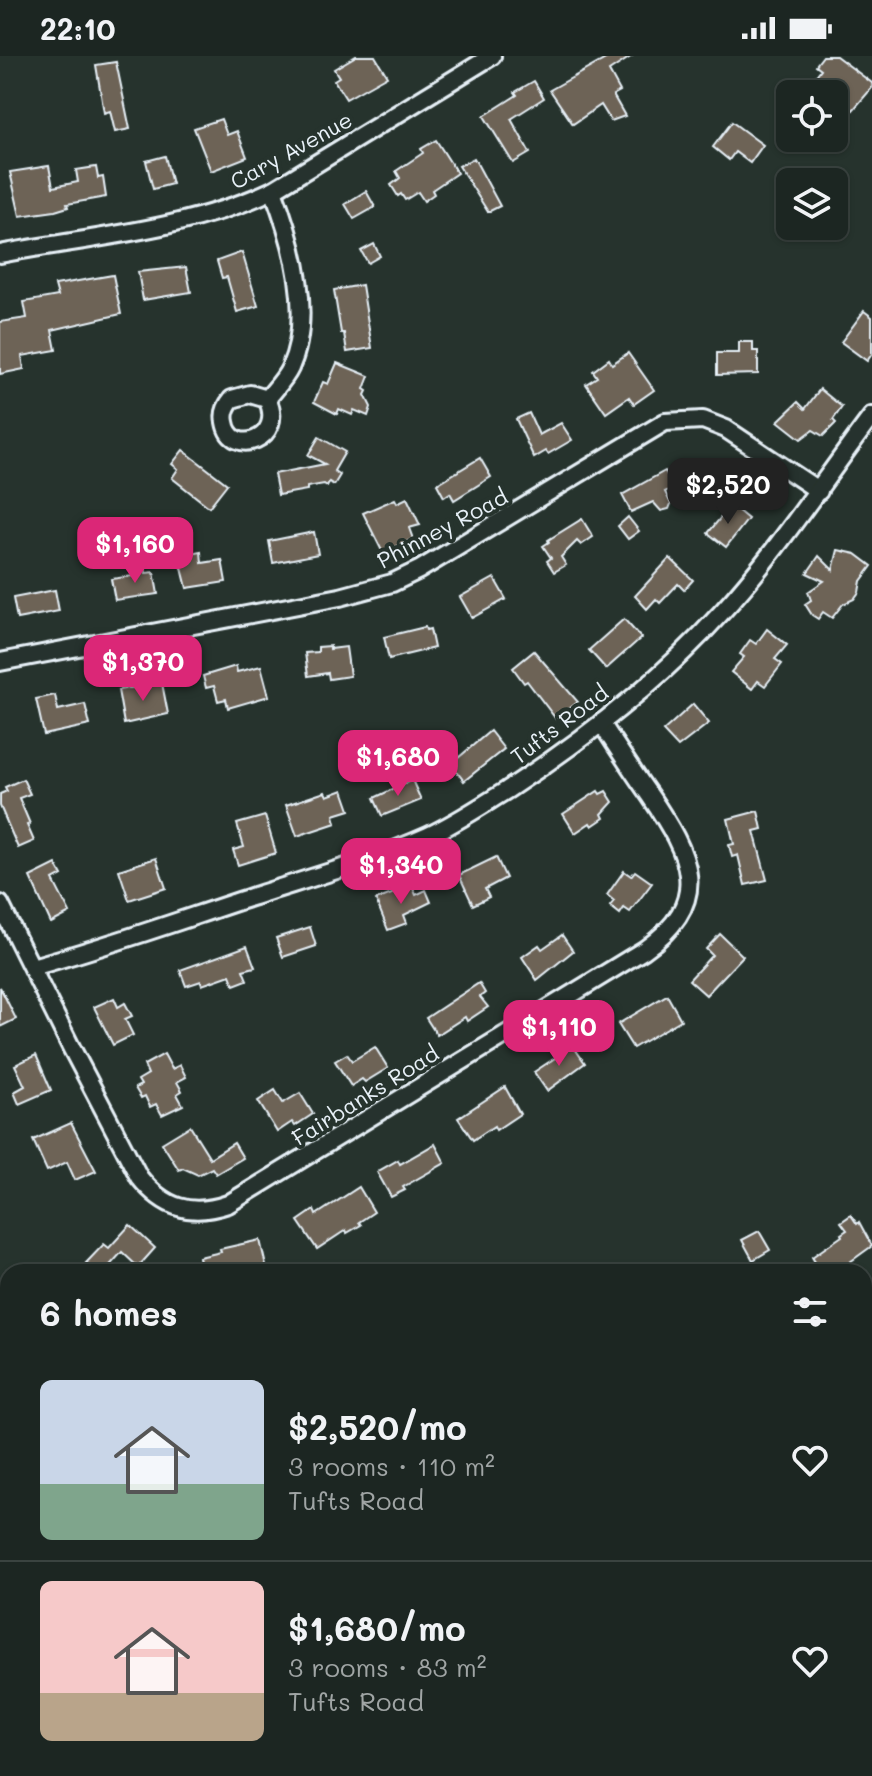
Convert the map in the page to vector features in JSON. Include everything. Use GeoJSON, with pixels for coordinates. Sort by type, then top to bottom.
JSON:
{"type":"FeatureCollection","features":[{"type":"Feature","properties":{"kind":"street","name":"Cary Avenue"},"geometry":{"type":"LineString","coordinates":[[0,254],[202,218],[273,190],[492,56]]}},
{"type":"Feature","properties":{"kind":"street"},"geometry":{"type":"LineString","coordinates":[[267,399],[289,370],[300,336],[298,274],[285,221],[273,190]]}},
{"type":"Feature","properties":{"kind":"street","name":"Tufts Road"},"geometry":{"type":"LineString","coordinates":[[32,967],[80,954],[429,836],[548,764],[601,723],[720,615],[819,491],[872,416]]}},
{"type":"Feature","properties":{"kind":"street","name":"Phinney Road"},"geometry":{"type":"LineString","coordinates":[[0,662],[340,597],[392,583],[517,513],[598,460],[665,422],[703,420],[726,429],[819,491]]}},
{"type":"Feature","properties":{"kind":"street","name":"Fairbanks Road"},"geometry":{"type":"LineString","coordinates":[[0,904],[139,1177],[150,1191],[175,1207],[210,1210],[228,1204],[644,950],[664,936],[675,923],[683,910],[689,888],[681,847],[601,723]]}},
{"type":"Feature","properties":{"kind":"building"},"geometry":{"type":"Polygon","coordinates":[[[356,56],[375,56],[387,76],[346,99],[334,80],[339,77],[334,69],[356,56]]]}},
{"type":"Feature","properties":{"kind":"building"},"geometry":{"type":"Polygon","coordinates":[[[611,56],[632,56],[609,71],[620,91],[613,95],[625,116],[611,121],[601,105],[573,124],[550,90],[611,56]]]}},
{"type":"Feature","properties":{"kind":"building"},"geometry":{"type":"Polygon","coordinates":[[[823,56],[836,56],[872,83],[872,88],[853,110],[848,106],[848,80],[813,80],[821,69],[816,65],[823,56]]]}},
{"type":"Feature","properties":{"kind":"building"},"geometry":{"type":"Polygon","coordinates":[[[116,62],[130,129],[115,132],[110,111],[104,113],[96,65],[116,62]]]}},
{"type":"Feature","properties":{"kind":"building"},"geometry":{"type":"Polygon","coordinates":[[[534,81],[544,98],[511,119],[530,153],[513,163],[484,116],[534,81]]]}},
{"type":"Feature","properties":{"kind":"building"},"geometry":{"type":"Polygon","coordinates":[[[221,119],[227,135],[237,131],[247,157],[211,171],[194,128],[221,119]]]}},
{"type":"Feature","properties":{"kind":"building"},"geometry":{"type":"Polygon","coordinates":[[[732,122],[763,145],[750,163],[735,152],[729,160],[713,147],[732,122]]]}},
{"type":"Feature","properties":{"kind":"building"},"geometry":{"type":"Polygon","coordinates":[[[436,140],[457,173],[432,190],[434,194],[424,201],[418,192],[405,200],[401,194],[398,196],[391,185],[400,178],[396,171],[436,140]]]}},
{"type":"Feature","properties":{"kind":"building"},"geometry":{"type":"Polygon","coordinates":[[[165,156],[172,184],[153,189],[146,161],[165,156]]]}},
{"type":"Feature","properties":{"kind":"building"},"geometry":{"type":"Polygon","coordinates":[[[474,158],[500,206],[488,212],[459,166],[474,158]]]}},
{"type":"Feature","properties":{"kind":"building"},"geometry":{"type":"Polygon","coordinates":[[[49,166],[53,187],[78,182],[76,170],[96,167],[98,178],[103,177],[106,197],[67,204],[68,207],[55,211],[20,216],[10,172],[49,166]]]}},
{"type":"Feature","properties":{"kind":"building"},"geometry":{"type":"Polygon","coordinates":[[[366,191],[375,207],[354,219],[345,204],[366,191]]]}},
{"type":"Feature","properties":{"kind":"building"},"geometry":{"type":"Polygon","coordinates":[[[374,244],[380,256],[368,263],[361,251],[374,244]]]}},
{"type":"Feature","properties":{"kind":"building"},"geometry":{"type":"Polygon","coordinates":[[[242,252],[258,306],[237,312],[227,277],[222,278],[217,261],[242,252]]]}},
{"type":"Feature","properties":{"kind":"building"},"geometry":{"type":"Polygon","coordinates":[[[186,267],[191,292],[143,300],[138,272],[186,267]]]}},
{"type":"Feature","properties":{"kind":"building"},"geometry":{"type":"Polygon","coordinates":[[[113,275],[121,314],[52,330],[56,350],[22,356],[24,369],[0,374],[0,322],[27,318],[24,302],[58,296],[55,285],[113,275]]]}},
{"type":"Feature","properties":{"kind":"building"},"geometry":{"type":"Polygon","coordinates":[[[362,285],[372,348],[347,352],[334,290],[362,285]]]}},
{"type":"Feature","properties":{"kind":"building"},"geometry":{"type":"Polygon","coordinates":[[[864,311],[872,317],[872,354],[867,361],[841,342],[864,311]]]}},
{"type":"Feature","properties":{"kind":"building"},"geometry":{"type":"Polygon","coordinates":[[[739,342],[753,342],[753,351],[758,351],[758,374],[717,375],[717,353],[739,353],[739,342]]]}},
{"type":"Feature","properties":{"kind":"building"},"geometry":{"type":"Polygon","coordinates":[[[628,353],[654,390],[634,404],[629,397],[606,413],[586,384],[597,377],[593,371],[609,359],[612,364],[628,353]]]}},
{"type":"Feature","properties":{"kind":"building"},"geometry":{"type":"Polygon","coordinates":[[[337,363],[369,376],[364,389],[371,407],[368,416],[354,410],[352,415],[339,409],[337,414],[314,402],[323,382],[328,384],[337,363]]]}},
{"type":"Feature","properties":{"kind":"building"},"geometry":{"type":"Polygon","coordinates":[[[820,389],[842,407],[833,420],[836,423],[823,436],[813,430],[801,439],[778,421],[798,402],[805,409],[820,389]]]}},
{"type":"Feature","properties":{"kind":"building"},"geometry":{"type":"Polygon","coordinates":[[[529,413],[539,435],[561,423],[572,440],[534,458],[516,419],[529,413]]]}},
{"type":"Feature","properties":{"kind":"building"},"geometry":{"type":"Polygon","coordinates":[[[319,437],[345,452],[334,471],[340,475],[334,485],[329,482],[327,486],[307,487],[307,490],[278,495],[274,474],[325,464],[308,455],[319,437]]]}},
{"type":"Feature","properties":{"kind":"building"},"geometry":{"type":"Polygon","coordinates":[[[183,450],[227,484],[209,507],[172,478],[178,469],[172,464],[183,450]]]}},
{"type":"Feature","properties":{"kind":"building"},"geometry":{"type":"Polygon","coordinates":[[[480,458],[491,477],[454,500],[450,493],[444,497],[437,484],[480,458]]]}},
{"type":"Feature","properties":{"kind":"building"},"geometry":{"type":"Polygon","coordinates":[[[665,471],[674,487],[665,492],[671,504],[669,509],[661,511],[653,502],[631,512],[622,495],[665,471]]]}},
{"type":"Feature","properties":{"kind":"building"},"geometry":{"type":"Polygon","coordinates":[[[407,498],[420,525],[409,528],[413,539],[383,553],[363,513],[395,499],[397,503],[407,498]]]}},
{"type":"Feature","properties":{"kind":"building"},"geometry":{"type":"Polygon","coordinates":[[[731,505],[748,519],[726,547],[708,533],[731,505]]]}},
{"type":"Feature","properties":{"kind":"building"},"geometry":{"type":"Polygon","coordinates":[[[628,517],[639,531],[628,539],[618,526],[628,517]]]}},
{"type":"Feature","properties":{"kind":"building"},"geometry":{"type":"Polygon","coordinates":[[[582,519],[593,537],[581,545],[577,541],[561,557],[566,565],[554,572],[547,561],[551,558],[543,546],[582,519]]]}},
{"type":"Feature","properties":{"kind":"building"},"geometry":{"type":"Polygon","coordinates":[[[314,532],[318,554],[273,563],[269,541],[314,532]]]}},
{"type":"Feature","properties":{"kind":"building"},"geometry":{"type":"Polygon","coordinates":[[[838,550],[856,554],[872,566],[861,581],[854,599],[843,604],[832,618],[823,612],[818,619],[805,604],[811,600],[808,592],[824,581],[807,573],[819,556],[833,570],[838,550]]]}},
{"type":"Feature","properties":{"kind":"building"},"geometry":{"type":"Polygon","coordinates":[[[201,552],[202,563],[222,560],[226,582],[187,588],[179,556],[201,552]]]}},
{"type":"Feature","properties":{"kind":"building"},"geometry":{"type":"Polygon","coordinates":[[[670,558],[693,580],[684,590],[678,584],[660,603],[656,599],[647,609],[635,596],[670,558]]]}},
{"type":"Feature","properties":{"kind":"building"},"geometry":{"type":"Polygon","coordinates":[[[145,567],[146,573],[154,572],[158,594],[115,600],[111,579],[133,576],[132,569],[145,567]]]}},
{"type":"Feature","properties":{"kind":"building"},"geometry":{"type":"Polygon","coordinates":[[[494,578],[506,599],[472,618],[460,597],[494,578]]]}},
{"type":"Feature","properties":{"kind":"building"},"geometry":{"type":"Polygon","coordinates":[[[55,590],[59,611],[17,619],[13,598],[55,590]]]}},
{"type":"Feature","properties":{"kind":"building"},"geometry":{"type":"Polygon","coordinates":[[[624,619],[641,638],[606,669],[589,650],[624,619]]]}},
{"type":"Feature","properties":{"kind":"building"},"geometry":{"type":"Polygon","coordinates":[[[425,627],[426,630],[430,629],[434,648],[389,659],[384,637],[425,627]]]}},
{"type":"Feature","properties":{"kind":"building"},"geometry":{"type":"Polygon","coordinates":[[[767,629],[787,645],[775,659],[782,664],[765,686],[758,681],[752,689],[731,672],[744,657],[740,654],[750,640],[756,644],[767,629]]]}},
{"type":"Feature","properties":{"kind":"building"},"geometry":{"type":"Polygon","coordinates":[[[330,646],[330,649],[346,647],[350,676],[329,679],[328,673],[308,676],[305,653],[318,652],[318,647],[330,646]]]}},
{"type":"Feature","properties":{"kind":"building"},"geometry":{"type":"Polygon","coordinates":[[[534,651],[578,702],[556,719],[513,668],[534,651]]]}},
{"type":"Feature","properties":{"kind":"building"},"geometry":{"type":"Polygon","coordinates":[[[236,666],[237,672],[261,666],[269,696],[228,708],[226,699],[218,701],[214,686],[206,688],[203,676],[236,666]]]}},
{"type":"Feature","properties":{"kind":"building"},"geometry":{"type":"Polygon","coordinates":[[[162,683],[168,714],[124,724],[118,690],[162,683]]]}},
{"type":"Feature","properties":{"kind":"building"},"geometry":{"type":"Polygon","coordinates":[[[55,695],[58,710],[85,704],[90,725],[44,735],[36,699],[55,695]]]}},
{"type":"Feature","properties":{"kind":"building"},"geometry":{"type":"Polygon","coordinates":[[[693,704],[709,723],[678,747],[663,731],[693,704]]]}},
{"type":"Feature","properties":{"kind":"building"},"geometry":{"type":"Polygon","coordinates":[[[490,731],[504,749],[464,781],[451,764],[490,731]]]}},
{"type":"Feature","properties":{"kind":"building"},"geometry":{"type":"Polygon","coordinates":[[[23,779],[30,794],[19,798],[34,841],[18,848],[0,806],[0,794],[7,791],[5,787],[23,779]]]}},
{"type":"Feature","properties":{"kind":"building"},"geometry":{"type":"Polygon","coordinates":[[[412,780],[421,800],[382,816],[374,798],[412,780]]]}},
{"type":"Feature","properties":{"kind":"building"},"geometry":{"type":"Polygon","coordinates":[[[343,790],[350,810],[334,815],[336,823],[297,836],[286,805],[325,792],[327,796],[343,790]]]}},
{"type":"Feature","properties":{"kind":"building"},"geometry":{"type":"Polygon","coordinates":[[[598,791],[600,794],[606,791],[613,802],[602,814],[604,818],[575,833],[563,814],[598,791]]]}},
{"type":"Feature","properties":{"kind":"building"},"geometry":{"type":"Polygon","coordinates":[[[758,811],[762,829],[754,831],[767,880],[745,885],[738,855],[732,857],[729,845],[734,844],[728,819],[758,811]]]}},
{"type":"Feature","properties":{"kind":"building"},"geometry":{"type":"Polygon","coordinates":[[[265,816],[276,853],[238,865],[233,850],[244,847],[237,824],[265,816]]]}},
{"type":"Feature","properties":{"kind":"building"},"geometry":{"type":"Polygon","coordinates":[[[496,857],[506,878],[485,889],[489,897],[473,905],[459,875],[496,857]]]}},
{"type":"Feature","properties":{"kind":"building"},"geometry":{"type":"Polygon","coordinates":[[[156,858],[166,888],[129,900],[119,870],[156,858]]]}},
{"type":"Feature","properties":{"kind":"building"},"geometry":{"type":"Polygon","coordinates":[[[56,864],[62,875],[53,880],[70,913],[51,923],[30,877],[56,864]]]}},
{"type":"Feature","properties":{"kind":"building"},"geometry":{"type":"Polygon","coordinates":[[[624,871],[631,876],[635,871],[652,883],[630,912],[624,908],[620,914],[610,906],[614,901],[607,895],[624,871]]]}},
{"type":"Feature","properties":{"kind":"building"},"geometry":{"type":"Polygon","coordinates":[[[412,886],[416,895],[426,890],[431,902],[404,915],[407,923],[388,930],[376,900],[412,886]]]}},
{"type":"Feature","properties":{"kind":"building"},"geometry":{"type":"Polygon","coordinates":[[[310,927],[316,946],[283,957],[276,938],[310,927]]]}},
{"type":"Feature","properties":{"kind":"building"},"geometry":{"type":"Polygon","coordinates":[[[720,934],[743,956],[706,995],[689,980],[712,955],[706,949],[720,934]]]}},
{"type":"Feature","properties":{"kind":"building"},"geometry":{"type":"Polygon","coordinates":[[[562,935],[573,951],[537,980],[522,957],[539,945],[542,949],[562,935]]]}},
{"type":"Feature","properties":{"kind":"building"},"geometry":{"type":"Polygon","coordinates":[[[247,946],[255,967],[243,970],[247,980],[234,985],[230,975],[202,985],[201,981],[186,986],[180,970],[247,946]]]}},
{"type":"Feature","properties":{"kind":"building"},"geometry":{"type":"Polygon","coordinates":[[[479,983],[485,993],[480,997],[488,1007],[437,1035],[426,1018],[479,983]]]}},
{"type":"Feature","properties":{"kind":"building"},"geometry":{"type":"Polygon","coordinates":[[[0,987],[16,1019],[0,1027],[0,987]]]}},
{"type":"Feature","properties":{"kind":"building"},"geometry":{"type":"Polygon","coordinates":[[[667,995],[681,1020],[633,1048],[618,1024],[667,995]]]}},
{"type":"Feature","properties":{"kind":"building"},"geometry":{"type":"Polygon","coordinates":[[[114,998],[118,1007],[125,1003],[132,1016],[125,1019],[133,1035],[113,1045],[94,1007],[114,998]]]}},
{"type":"Feature","properties":{"kind":"building"},"geometry":{"type":"Polygon","coordinates":[[[573,1046],[585,1063],[547,1091],[534,1072],[573,1046]]]}},
{"type":"Feature","properties":{"kind":"building"},"geometry":{"type":"Polygon","coordinates":[[[375,1047],[388,1068],[365,1082],[362,1079],[351,1086],[335,1061],[347,1054],[352,1061],[375,1047]]]}},
{"type":"Feature","properties":{"kind":"building"},"geometry":{"type":"Polygon","coordinates":[[[164,1054],[172,1069],[180,1065],[186,1077],[177,1082],[182,1091],[177,1094],[183,1105],[162,1115],[156,1104],[150,1107],[145,1096],[141,1098],[135,1088],[141,1085],[138,1080],[148,1074],[144,1065],[164,1054]]]}},
{"type":"Feature","properties":{"kind":"building"},"geometry":{"type":"Polygon","coordinates":[[[36,1055],[51,1090],[19,1104],[14,1092],[25,1086],[15,1065],[36,1055]]]}},
{"type":"Feature","properties":{"kind":"building"},"geometry":{"type":"Polygon","coordinates":[[[505,1087],[520,1114],[473,1140],[458,1118],[505,1087]]]}},
{"type":"Feature","properties":{"kind":"building"},"geometry":{"type":"Polygon","coordinates":[[[275,1090],[283,1103],[300,1093],[313,1114],[295,1126],[292,1122],[277,1132],[258,1101],[275,1090]]]}},
{"type":"Feature","properties":{"kind":"building"},"geometry":{"type":"Polygon","coordinates":[[[71,1123],[96,1171],[75,1180],[67,1162],[47,1171],[33,1140],[71,1123]]]}},
{"type":"Feature","properties":{"kind":"building"},"geometry":{"type":"Polygon","coordinates":[[[190,1126],[210,1158],[234,1143],[243,1158],[216,1174],[212,1168],[198,1175],[183,1168],[179,1170],[162,1143],[190,1126]]]}},
{"type":"Feature","properties":{"kind":"building"},"geometry":{"type":"Polygon","coordinates":[[[435,1144],[445,1163],[391,1197],[377,1172],[398,1160],[400,1164],[435,1144]]]}},
{"type":"Feature","properties":{"kind":"building"},"geometry":{"type":"Polygon","coordinates":[[[359,1187],[374,1212],[359,1222],[361,1225],[347,1233],[346,1230],[317,1249],[298,1221],[314,1210],[316,1215],[359,1187]]]}},
{"type":"Feature","properties":{"kind":"building"},"geometry":{"type":"Polygon","coordinates":[[[851,1215],[857,1224],[859,1222],[872,1246],[847,1264],[812,1264],[815,1262],[812,1257],[847,1230],[841,1222],[851,1215]]]}},
{"type":"Feature","properties":{"kind":"building"},"geometry":{"type":"Polygon","coordinates":[[[130,1225],[155,1248],[141,1264],[135,1264],[122,1252],[111,1264],[86,1263],[104,1244],[109,1248],[130,1225]]]}},
{"type":"Feature","properties":{"kind":"building"},"geometry":{"type":"Polygon","coordinates":[[[759,1231],[770,1250],[753,1260],[742,1240],[759,1231]]]}},
{"type":"Feature","properties":{"kind":"building"},"geometry":{"type":"Polygon","coordinates":[[[260,1240],[266,1264],[200,1264],[199,1257],[221,1252],[220,1249],[260,1240]]]}}]}
